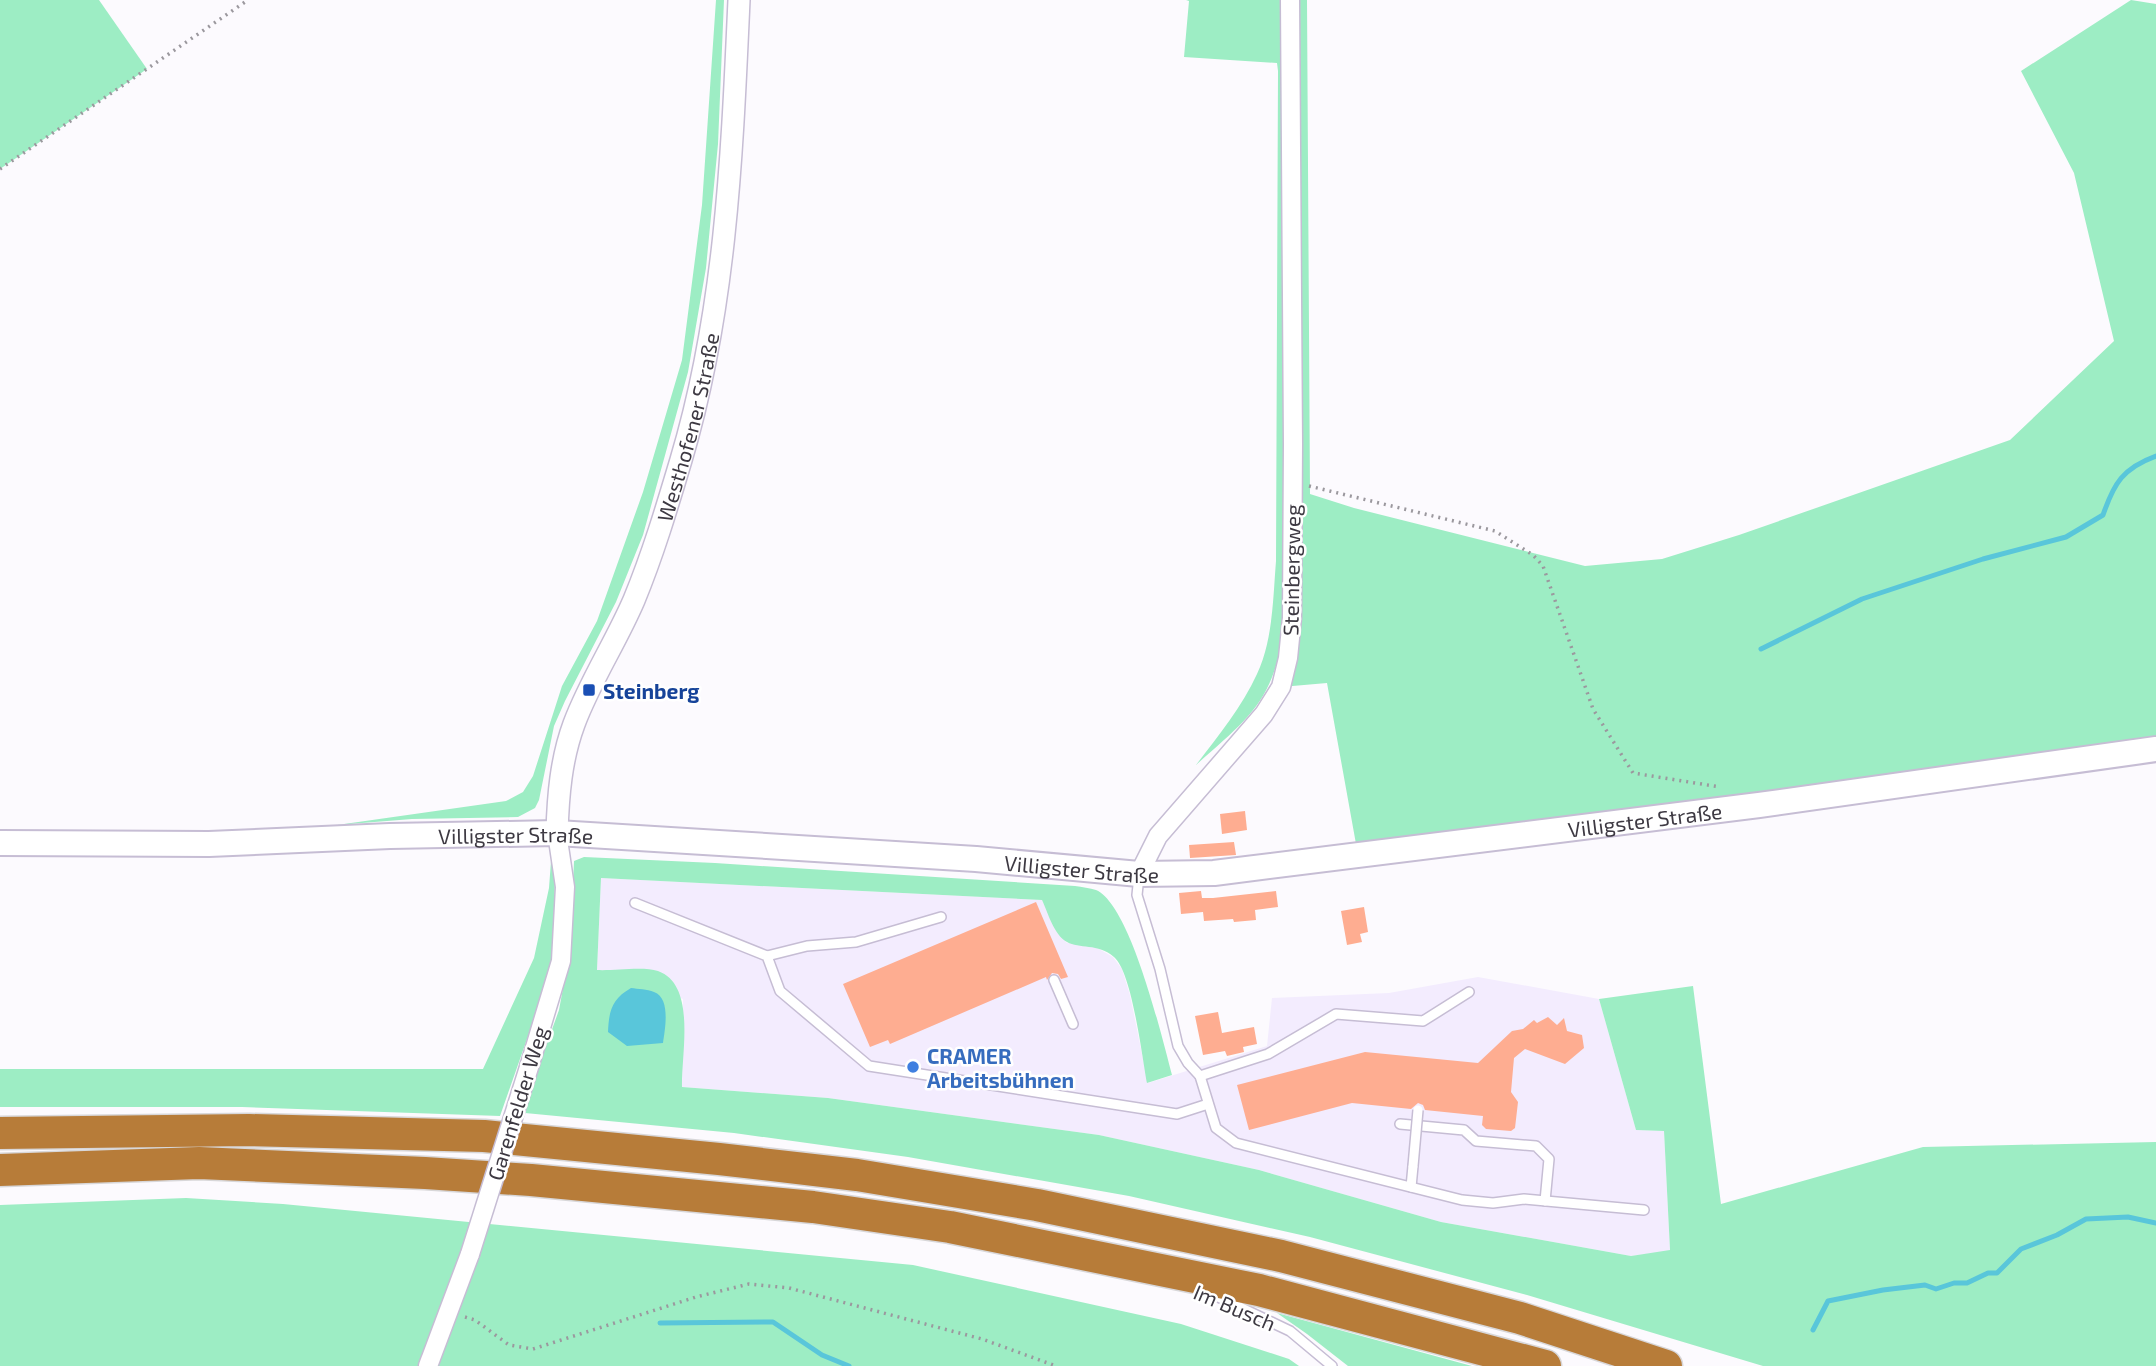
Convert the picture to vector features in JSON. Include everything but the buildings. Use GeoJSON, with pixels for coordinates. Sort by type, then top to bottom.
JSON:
{"type":"FeatureCollection","features":[{"type":"Feature","properties":{"kind":"highway"},"geometry":{"type":"LineString","coordinates":[[0,1133],[248,1130],[484,1136],[857,1175],[1037,1205],[1281,1256],[1520,1318],[1666,1366]]}},
{"type":"Feature","properties":{"kind":"highway"},"geometry":{"type":"LineString","coordinates":[[0,1171],[199,1163],[425,1172],[813,1207],[950,1227],[1259,1290],[1545,1366]]}},
{"type":"Feature","properties":{"kind":"main road","name":"Villigster Straße"},"geometry":{"type":"LineString","coordinates":[[0,844],[221,843],[557,833],[976,859],[1139,874],[1214,873],[1759,805],[2156,749]]}},
{"type":"Feature","properties":{"kind":"street","name":"Westhofener Straße"},"geometry":{"type":"LineString","coordinates":[[557,833],[558,798],[573,725],[633,602],[652,552],[682,458],[706,363],[723,256],[730,189],[739,0]]}},
{"type":"Feature","properties":{"kind":"street","name":"Steinbergweg"},"geometry":{"type":"LineString","coordinates":[[1139,874],[1158,836],[1264,714],[1281,687],[1288,658],[1292,618],[1290,0]]}},
{"type":"Feature","properties":{"kind":"street","name":"Garenfelder Weg"},"geometry":{"type":"LineString","coordinates":[[428,1366],[470,1254],[561,961],[565,887],[557,833]]}},
{"type":"Feature","properties":{"kind":"lane"},"geometry":{"type":"LineString","coordinates":[[1139,874],[1137,895],[1160,969],[1178,1046],[1200,1076],[1216,1128],[1236,1143],[1462,1200],[1493,1203],[1524,1199],[1644,1210]]}},
{"type":"Feature","properties":{"kind":"lane"},"geometry":{"type":"LineString","coordinates":[[635,903],[767,957],[807,946],[856,942],[941,917]]}},
{"type":"Feature","properties":{"kind":"lane"},"geometry":{"type":"LineString","coordinates":[[767,957],[780,991],[869,1066],[1177,1114],[1208,1104]]}},
{"type":"Feature","properties":{"kind":"lane"},"geometry":{"type":"LineString","coordinates":[[1054,980],[1073,1024]]}},
{"type":"Feature","properties":{"kind":"lane"},"geometry":{"type":"LineString","coordinates":[[1200,1076],[1268,1054],[1336,1014],[1423,1021],[1469,992]]}},
{"type":"Feature","properties":{"kind":"lane"},"geometry":{"type":"LineString","coordinates":[[1411,1187],[1418,1110]]}},
{"type":"Feature","properties":{"kind":"lane"},"geometry":{"type":"LineString","coordinates":[[1400,1124],[1464,1130],[1476,1141],[1536,1146],[1549,1159],[1545,1201]]}},
{"type":"Feature","properties":{"kind":"lane"},"geometry":{"type":"LineString","coordinates":[[1088,1254],[1128,1274]]}},
{"type":"Feature","properties":{"kind":"lane","name":"Im Busch"},"geometry":{"type":"LineString","coordinates":[[1206,1291],[1290,1331],[1332,1366]]}},
{"type":"Feature","properties":{"kind":"path"},"geometry":{"type":"LineString","coordinates":[[0,169],[248,0]]}},
{"type":"Feature","properties":{"kind":"path"},"geometry":{"type":"LineString","coordinates":[[1292,482],[1495,531],[1533,555],[1543,566],[1593,709],[1633,773],[1744,792],[1759,805]]}},
{"type":"Feature","properties":{"kind":"path"},"geometry":{"type":"LineString","coordinates":[[450,1311],[475,1320],[509,1345],[533,1349],[696,1297],[749,1284],[789,1288],[982,1339],[1056,1366]]}},
{"type":"Feature","properties":{"kind":"shaded area","name":"CRAMER Arbeitsbühnen"},"geometry":{"type":"Polygon","coordinates":[[[601,878],[1042,900],[1057,932],[1067,943],[1092,945],[1113,957],[1122,969],[1148,1083],[1267,1046],[1272,998],[1389,993],[1478,977],[1599,999],[1636,1130],[1664,1131],[1670,1251],[1631,1256],[1441,1222],[1259,1170],[1099,1135],[828,1098],[682,1087],[683,999],[597,970],[601,878]]]}},
{"type":"Feature","properties":{"kind":"green space"},"geometry":{"type":"Polygon","coordinates":[[[0,0],[99,0],[147,69],[0,169],[0,0]]]}},
{"type":"Feature","properties":{"kind":"green space"},"geometry":{"type":"Polygon","coordinates":[[[716,0],[724,0],[718,144],[706,268],[688,372],[643,535],[616,602],[554,726],[539,800],[535,808],[518,817],[412,819],[337,825],[506,801],[523,792],[533,776],[562,686],[597,621],[643,492],[682,360],[702,205],[716,0]]]}},
{"type":"Feature","properties":{"kind":"green space"},"geometry":{"type":"Polygon","coordinates":[[[1186,0],[1286,0],[1284,625],[1274,672],[1257,705],[1196,765],[1251,686],[1262,661],[1271,619],[1276,561],[1278,71],[1277,63],[1184,57],[1189,1],[1186,0]]]}},
{"type":"Feature","properties":{"kind":"green space"},"geometry":{"type":"Polygon","coordinates":[[[1295,0],[1307,0],[1310,494],[1354,508],[1585,566],[1662,559],[1739,535],[2010,440],[2114,341],[2074,173],[2021,71],[2131,0],[2156,4],[2156,739],[1358,855],[1327,683],[1281,687],[1293,658],[1295,0]]]}},
{"type":"Feature","properties":{"kind":"green space"},"geometry":{"type":"Polygon","coordinates":[[[584,857],[1075,886],[1096,890],[1109,901],[1133,945],[1153,1004],[1172,1075],[1147,1083],[1131,997],[1120,966],[1108,953],[1062,939],[1042,900],[601,878],[597,970],[658,971],[670,979],[678,990],[684,1022],[682,1087],[828,1098],[1099,1135],[1259,1170],[1441,1222],[1631,1256],[1670,1250],[1664,1131],[1636,1130],[1599,999],[1693,986],[1721,1204],[1923,1147],[2156,1142],[2156,1366],[1763,1366],[1527,1295],[1310,1237],[1129,1196],[908,1157],[734,1133],[525,1113],[559,1010],[570,950],[574,861],[584,857]]]}},
{"type":"Feature","properties":{"kind":"green space"},"geometry":{"type":"Polygon","coordinates":[[[551,861],[555,863],[554,962],[500,1116],[242,1107],[0,1107],[0,1069],[483,1069],[534,958],[549,888],[551,861]]]}},
{"type":"Feature","properties":{"kind":"green space"},"geometry":{"type":"Polygon","coordinates":[[[186,1198],[283,1204],[913,1265],[1181,1324],[1289,1359],[1299,1366],[0,1366],[0,1205],[186,1198]]]}},
{"type":"Feature","properties":{"kind":"green space"},"geometry":{"type":"Polygon","coordinates":[[[1277,1313],[1472,1366],[1348,1366],[1277,1313]]]}},
{"type":"Feature","properties":{"kind":"water"},"geometry":{"type":"Polygon","coordinates":[[[631,988],[654,992],[663,1001],[666,1015],[663,1043],[627,1046],[608,1032],[613,1006],[620,996],[631,988]]]}},
{"type":"Feature","properties":{"kind":"waterway"},"geometry":{"type":"LineString","coordinates":[[1761,649],[1862,599],[1983,559],[2066,537],[2103,515],[2121,478],[2135,466],[2156,456]]}},
{"type":"Feature","properties":{"kind":"waterway"},"geometry":{"type":"LineString","coordinates":[[1813,1330],[1828,1301],[1883,1290],[1925,1285],[1936,1289],[1954,1283],[1967,1283],[1988,1273],[1997,1273],[2021,1249],[2057,1235],[2086,1219],[2128,1217],[2156,1223]]}},
{"type":"Feature","properties":{"kind":"waterway"},"geometry":{"type":"LineString","coordinates":[[660,1323],[773,1322],[822,1355],[849,1366]]}},
{"type":"Feature","properties":{"kind":"place","name":"Steinberg"},"geometry":{"type":"Point","coordinates":[589,690]}},
{"type":"Feature","properties":{"kind":"place","name":"CRAMER Arbeitsbühnen"},"geometry":{"type":"Point","coordinates":[913,1067]}}]}
